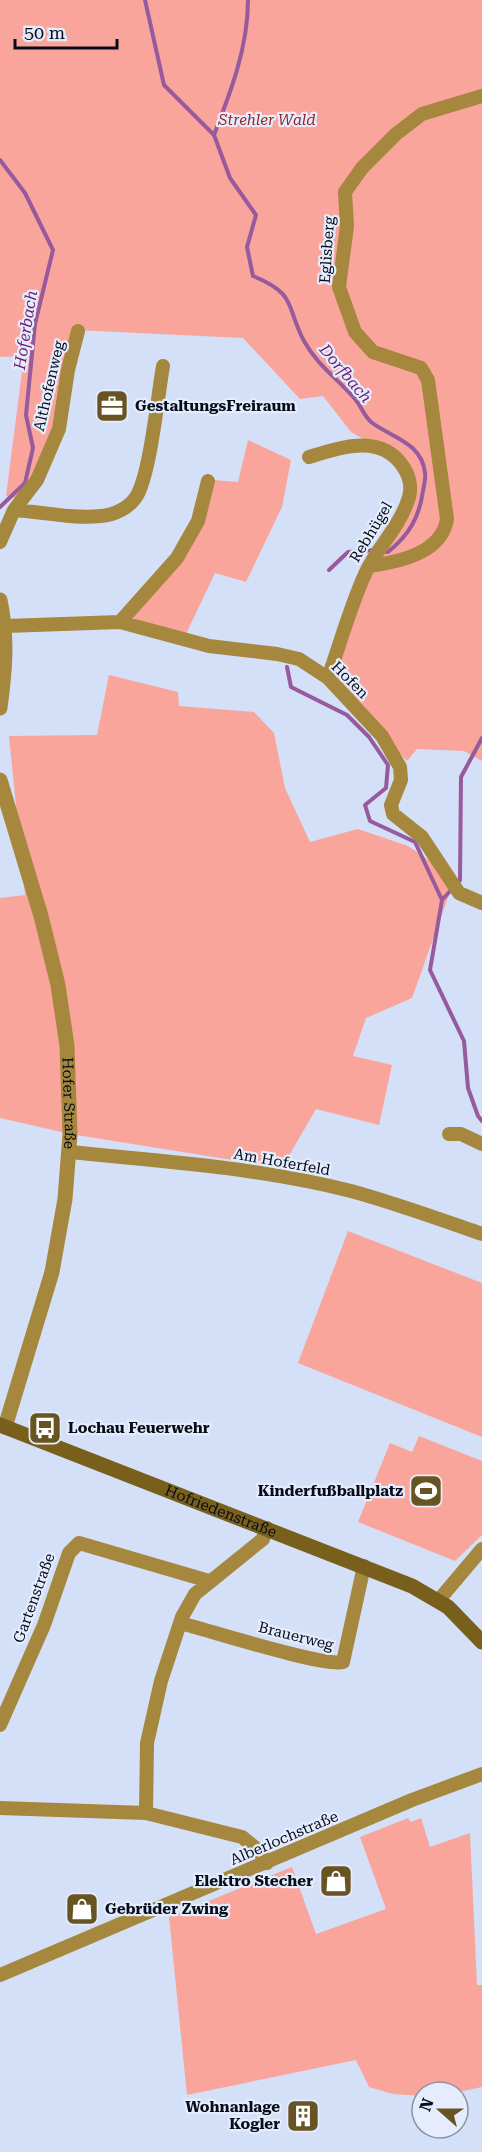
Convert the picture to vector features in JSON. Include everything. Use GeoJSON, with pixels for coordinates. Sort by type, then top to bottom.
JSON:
{"type":"FeatureCollection","features":[{"type":"Feature","properties":{"kind":"main road","name":"Hofriedenstraße"},"geometry":{"type":"LineString","coordinates":[[2,1429],[267,1528],[412,1586],[460,1617],[482,1642]]}},
{"type":"Feature","properties":{"kind":"street","name":"Eglisberg"},"geometry":{"type":"LineString","coordinates":[[376,555],[392,563],[428,548],[442,537],[447,519],[428,380],[421,368],[373,352],[355,332],[339,286],[347,226],[345,192],[362,168],[396,134],[422,114],[482,96]]}},
{"type":"Feature","properties":{"kind":"street","name":"Althofenweg"},"geometry":{"type":"LineString","coordinates":[[0,542],[14,510],[37,480],[59,429],[68,370],[78,331]]}},
{"type":"Feature","properties":{"kind":"street"},"geometry":{"type":"LineString","coordinates":[[14,510],[81,517],[103,516],[118,512],[136,498],[144,479],[163,366]]}},
{"type":"Feature","properties":{"kind":"street","name":"Rebhügel"},"geometry":{"type":"LineString","coordinates":[[309,457],[349,445],[376,446],[399,461],[409,475],[408,503],[376,555],[328,678]]}},
{"type":"Feature","properties":{"kind":"street"},"geometry":{"type":"LineString","coordinates":[[120,622],[177,558],[198,521],[208,481]]}},
{"type":"Feature","properties":{"kind":"street"},"geometry":{"type":"LineString","coordinates":[[0,600],[6,626],[7,652],[0,708]]}},
{"type":"Feature","properties":{"kind":"street","name":"Hofen"},"geometry":{"type":"LineString","coordinates":[[6,626],[120,622],[209,646],[277,654],[299,659],[328,678],[393,752],[400,767],[401,780],[391,805],[393,814],[422,837],[459,893],[482,903]]}},
{"type":"Feature","properties":{"kind":"street","name":"Hofer Straße"},"geometry":{"type":"LineString","coordinates":[[0,780],[41,916],[58,985],[67,1046],[69,1152],[65,1199],[52,1272],[2,1429]]}},
{"type":"Feature","properties":{"kind":"street"},"geometry":{"type":"LineString","coordinates":[[449,1134],[461,1134],[482,1144]]}},
{"type":"Feature","properties":{"kind":"street","name":"Am Hoferfeld"},"geometry":{"type":"LineString","coordinates":[[69,1152],[228,1169],[313,1183],[351,1191],[482,1234]]}},
{"type":"Feature","properties":{"kind":"street"},"geometry":{"type":"LineString","coordinates":[[146,1813],[147,1743],[161,1682],[180,1623],[195,1594],[263,1539],[267,1528]]}},
{"type":"Feature","properties":{"kind":"street","name":"Gartenstraße"},"geometry":{"type":"LineString","coordinates":[[0,1725],[44,1625],[69,1553],[79,1543],[209,1581]]}},
{"type":"Feature","properties":{"kind":"street"},"geometry":{"type":"LineString","coordinates":[[438,1601],[482,1549]]}},
{"type":"Feature","properties":{"kind":"street","name":"Brauerweg"},"geometry":{"type":"LineString","coordinates":[[180,1623],[309,1657],[336,1663],[343,1662],[364,1566]]}},
{"type":"Feature","properties":{"kind":"street","name":"Alberlochstraße"},"geometry":{"type":"LineString","coordinates":[[0,1975],[412,1800],[482,1774]]}},
{"type":"Feature","properties":{"kind":"street"},"geometry":{"type":"LineString","coordinates":[[0,1808],[146,1813],[242,1837],[258,1850],[267,1863]]}},
{"type":"Feature","properties":{"kind":"green space","name":"Strehler Wald"},"geometry":{"type":"Polygon","coordinates":[[[0,0],[482,0],[482,761],[464,751],[417,749],[407,761],[334,679],[370,566],[398,522],[409,475],[376,446],[351,432],[323,396],[300,399],[243,338],[75,330],[58,418],[43,459],[19,499],[6,496],[24,356],[0,357],[0,0]]]}},
{"type":"Feature","properties":{"kind":"green space"},"geometry":{"type":"Polygon","coordinates":[[[248,440],[291,460],[282,507],[246,582],[215,573],[186,634],[132,618],[200,530],[214,480],[238,482],[248,440]]]}},
{"type":"Feature","properties":{"kind":"green space"},"geometry":{"type":"Polygon","coordinates":[[[109,675],[178,692],[179,706],[254,712],[274,733],[285,788],[310,842],[358,829],[408,846],[455,878],[412,998],[366,1018],[353,1056],[392,1065],[379,1125],[316,1109],[282,1168],[70,1134],[0,1118],[0,898],[25,895],[9,736],[97,735],[109,675]]]}},
{"type":"Feature","properties":{"kind":"green space"},"geometry":{"type":"Polygon","coordinates":[[[348,1231],[482,1283],[482,1437],[298,1363],[348,1231]]]}},
{"type":"Feature","properties":{"kind":"green space","name":"Kinderfußballplatz"},"geometry":{"type":"Polygon","coordinates":[[[419,1436],[482,1461],[482,1535],[455,1561],[358,1522],[390,1443],[412,1452],[419,1436]]]}},
{"type":"Feature","properties":{"kind":"green space"},"geometry":{"type":"Polygon","coordinates":[[[408,1818],[411,1822],[421,1818],[430,1847],[470,1833],[477,1985],[482,1985],[482,2087],[470,2090],[470,2080],[410,2080],[410,2095],[393,2094],[369,2087],[356,2060],[187,2095],[169,1917],[292,1867],[316,1934],[386,1909],[360,1837],[408,1818]]]}},
{"type":"Feature","properties":{"kind":"waterway"},"geometry":{"type":"LineString","coordinates":[[145,0],[164,85],[214,135]]}},
{"type":"Feature","properties":{"kind":"waterway","name":"Dorfbach"},"geometry":{"type":"LineString","coordinates":[[248,0],[242,52],[214,135],[230,178],[256,215],[247,247],[253,276],[284,295],[309,350],[355,399],[369,420],[412,447],[423,463],[425,479],[416,518],[402,539],[388,552],[383,551]]}},
{"type":"Feature","properties":{"kind":"waterway","name":"Hoferbach"},"geometry":{"type":"LineString","coordinates":[[0,160],[25,193],[53,250],[35,324],[26,415],[33,448],[25,483],[0,507]]}},
{"type":"Feature","properties":{"kind":"waterway","name":"Dorfbach"},"geometry":{"type":"LineString","coordinates":[[329,570],[348,552],[375,550]]}},
{"type":"Feature","properties":{"kind":"waterway","name":"Dorfbach"},"geometry":{"type":"LineString","coordinates":[[287,667],[291,687],[347,715],[369,737],[388,765],[386,788],[365,805],[370,821],[415,842],[442,900],[430,970],[464,1041],[468,1088],[482,1121]]}},
{"type":"Feature","properties":{"kind":"waterway"},"geometry":{"type":"LineString","coordinates":[[457,884],[460,880],[461,777],[482,738]]}},
{"type":"Feature","properties":{"kind":"waterway"},"geometry":{"type":"LineString","coordinates":[[442,900],[452,889]]}},
{"type":"Feature","properties":{"kind":"place","name":"GestaltungsFreiraum"},"geometry":{"type":"Point","coordinates":[112,406]}},
{"type":"Feature","properties":{"kind":"place","name":"Lochau Feuerwehr"},"geometry":{"type":"Point","coordinates":[45,1428]}},
{"type":"Feature","properties":{"kind":"place","name":"Kinderfußballplatz"},"geometry":{"type":"Point","coordinates":[426,1491]}},
{"type":"Feature","properties":{"kind":"place","name":"Elektro Stecher"},"geometry":{"type":"Point","coordinates":[336,1881]}},
{"type":"Feature","properties":{"kind":"place","name":"Gebrüder Zwing"},"geometry":{"type":"Point","coordinates":[82,1909]}},
{"type":"Feature","properties":{"kind":"place","name":"Wohnanlage Kogler"},"geometry":{"type":"Point","coordinates":[303,2116]}}]}
